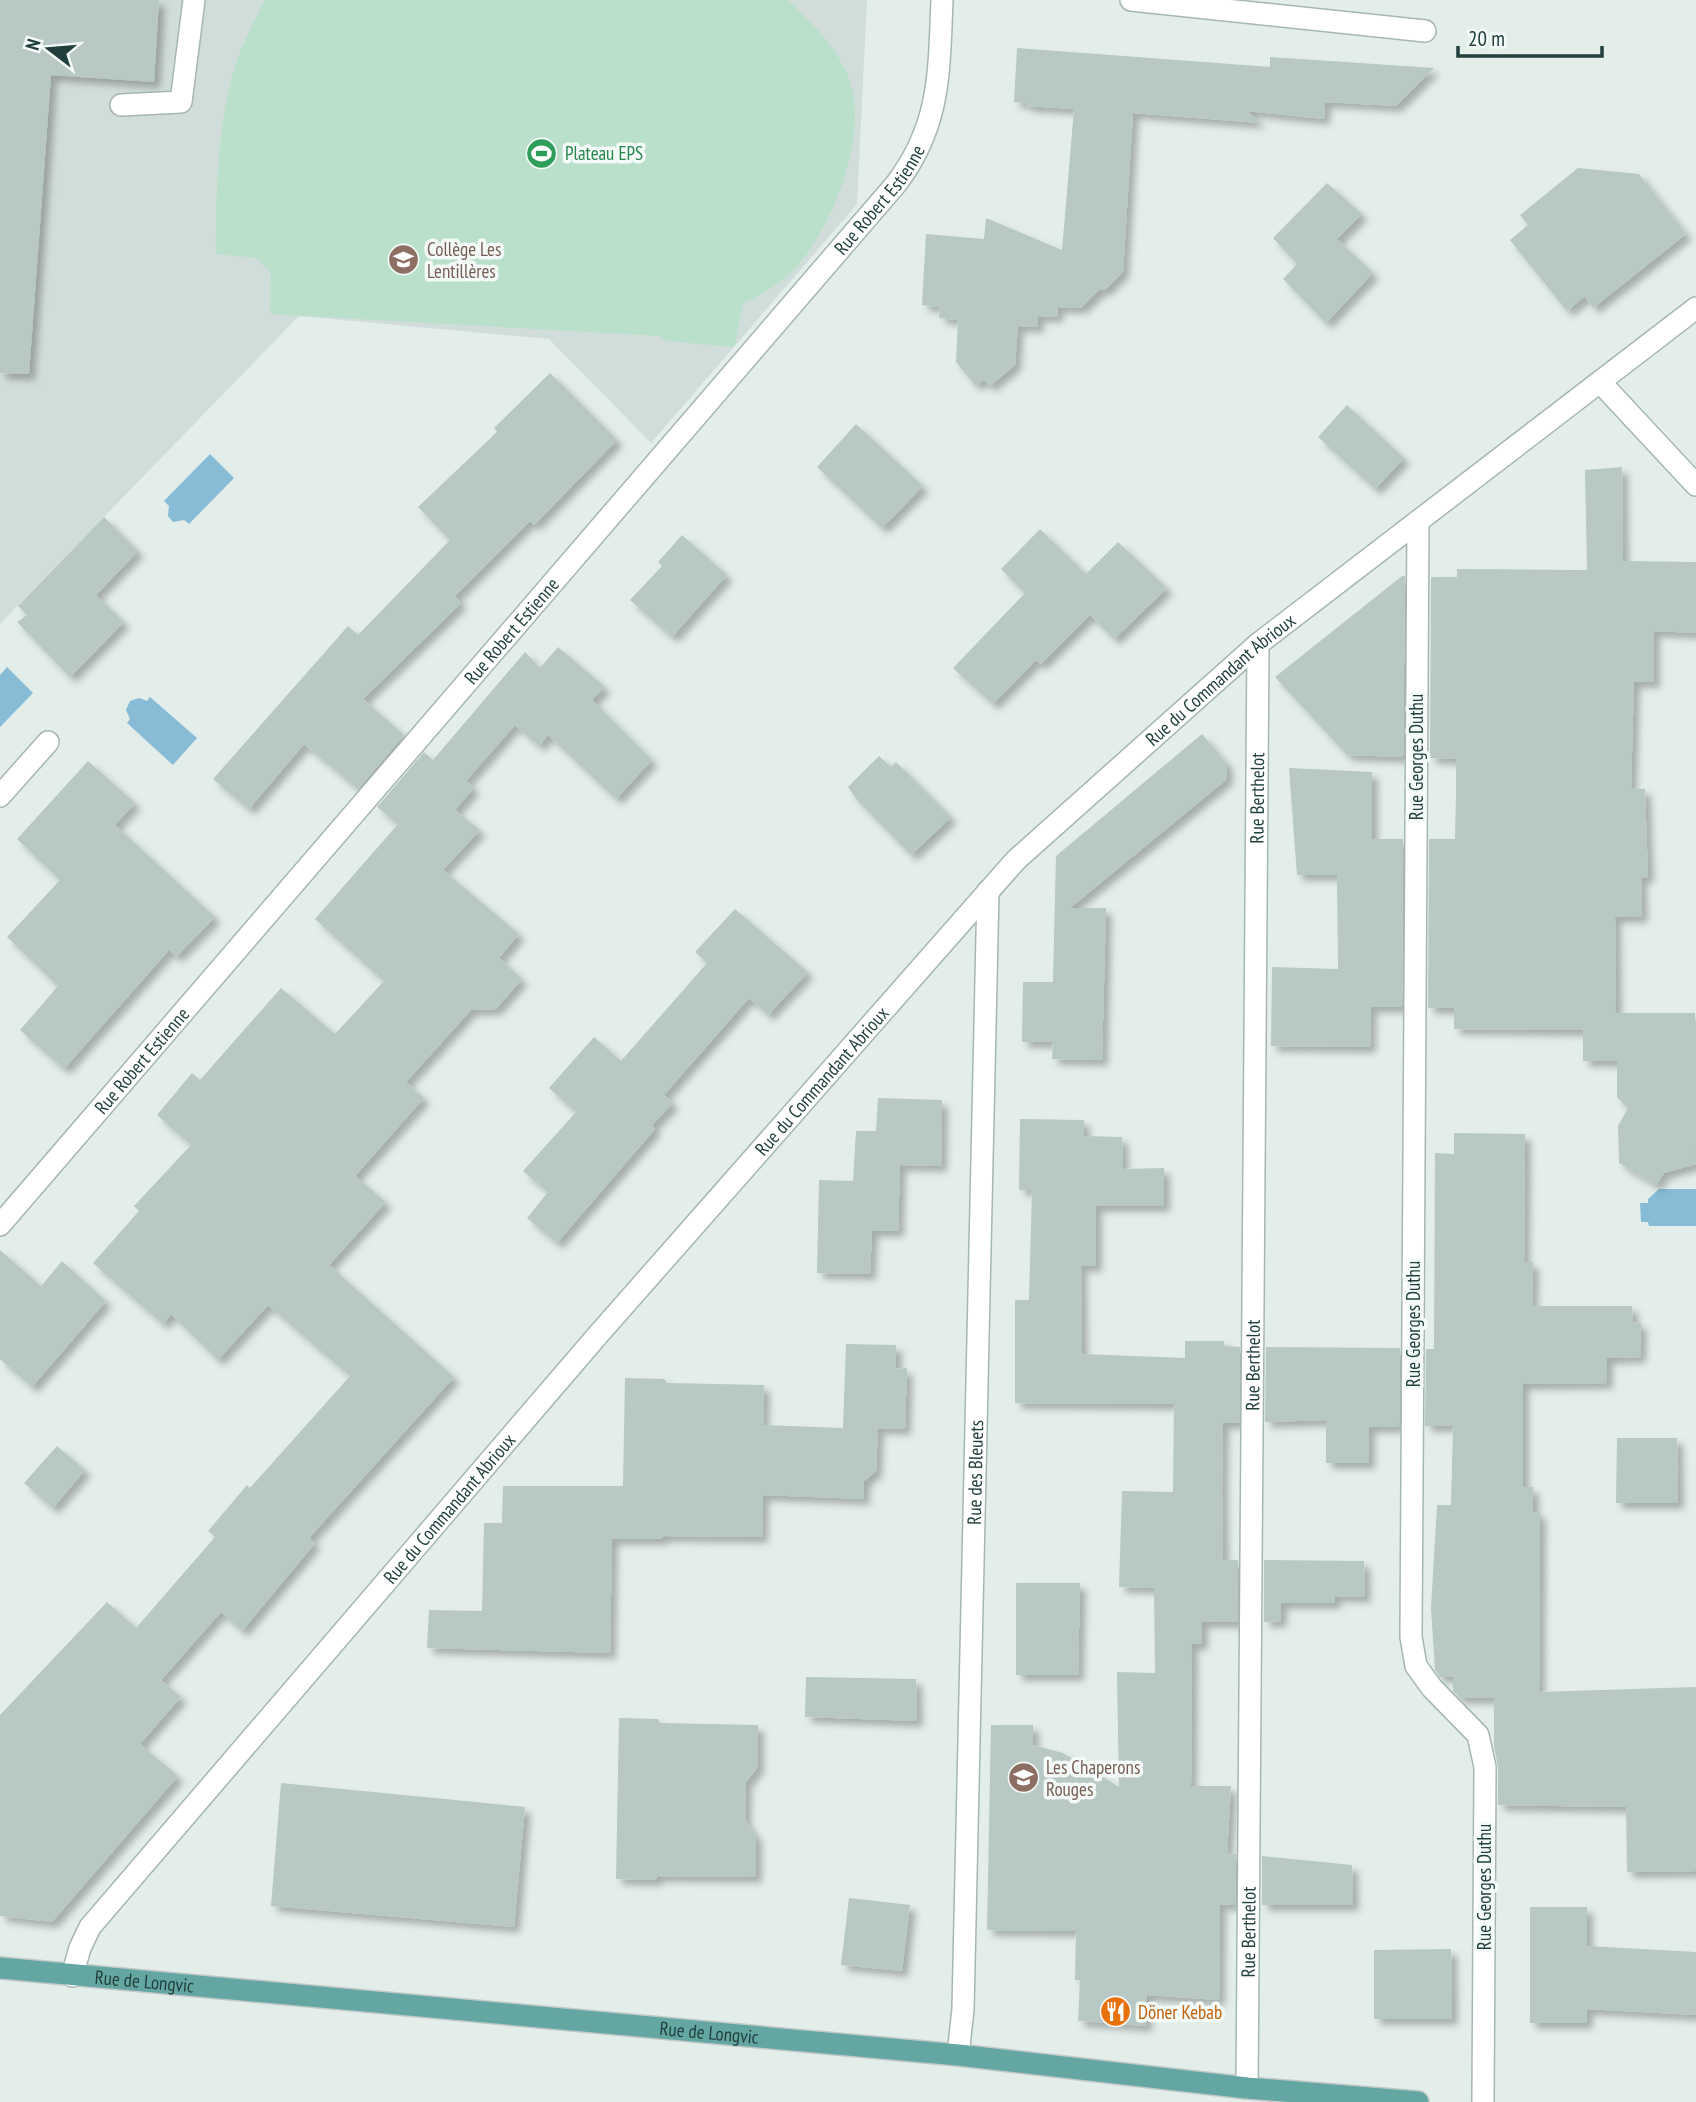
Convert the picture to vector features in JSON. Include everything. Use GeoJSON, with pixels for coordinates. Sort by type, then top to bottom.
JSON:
{"type":"FeatureCollection","features":[{"type":"Feature","properties":{"kind":"main road","name":"Rue de Longvic"},"geometry":{"type":"LineString","coordinates":[[0,1968],[958,2055],[1247,2088],[1418,2102]]}},
{"type":"Feature","properties":{"kind":"street"},"geometry":{"type":"LineString","coordinates":[[121,105],[181,102],[194,0]]}},
{"type":"Feature","properties":{"kind":"street","name":"Rue Robert Estienne"},"geometry":{"type":"LineString","coordinates":[[0,1225],[897,184],[914,160],[927,130],[935,101],[942,0]]}},
{"type":"Feature","properties":{"kind":"street"},"geometry":{"type":"LineString","coordinates":[[1131,0],[1425,31]]}},
{"type":"Feature","properties":{"kind":"street","name":"Rue du Commandant Abrioux"},"geometry":{"type":"LineString","coordinates":[[72,1976],[90,1927],[597,1336],[1016,860],[1258,644],[1696,308]]}},
{"type":"Feature","properties":{"kind":"street"},"geometry":{"type":"LineString","coordinates":[[1601,383],[1696,485]]}},
{"type":"Feature","properties":{"kind":"street","name":"Rue Georges Duthu"},"geometry":{"type":"LineString","coordinates":[[1418,522],[1411,1637],[1416,1666],[1432,1688],[1478,1735],[1485,1767],[1483,2102]]}},
{"type":"Feature","properties":{"kind":"street","name":"Rue Berthelot"},"geometry":{"type":"LineString","coordinates":[[1247,2088],[1258,644]]}},
{"type":"Feature","properties":{"kind":"street"},"geometry":{"type":"LineString","coordinates":[[0,796],[48,742]]}},
{"type":"Feature","properties":{"kind":"street","name":"Rue des Bleuets"},"geometry":{"type":"LineString","coordinates":[[958,2055],[963,2010],[988,891]]}},
{"type":"Feature","properties":{"kind":"shaded area","name":"Collège Les Lentillères"},"geometry":{"type":"Polygon","coordinates":[[[0,0],[867,0],[857,204],[651,443],[549,339],[299,316],[0,624],[0,0]]]}},
{"type":"Feature","properties":{"kind":"green space","name":"Plateau EPS"},"geometry":{"type":"Polygon","coordinates":[[[265,0],[788,0],[833,49],[851,85],[855,106],[854,129],[844,179],[824,226],[799,264],[766,292],[743,304],[734,347],[667,341],[660,336],[270,314],[271,273],[257,258],[216,254],[219,161],[228,92],[240,52],[265,0]]]}},
{"type":"Feature","properties":{"kind":"water"},"geometry":{"type":"Polygon","coordinates":[[[210,454],[234,478],[189,524],[184,520],[173,522],[168,516],[169,506],[164,501],[210,454]]]}},
{"type":"Feature","properties":{"kind":"water"},"geometry":{"type":"Polygon","coordinates":[[[7,667],[33,693],[0,727],[0,675],[7,667]]]}},
{"type":"Feature","properties":{"kind":"water"},"geometry":{"type":"Polygon","coordinates":[[[150,697],[197,738],[173,765],[127,723],[130,719],[126,710],[130,701],[139,698],[147,701],[150,697]]]}},
{"type":"Feature","properties":{"kind":"water"},"geometry":{"type":"Polygon","coordinates":[[[1659,1189],[1696,1189],[1696,1226],[1649,1226],[1648,1222],[1641,1222],[1640,1203],[1648,1203],[1648,1199],[1659,1189]]]}},
{"type":"Feature","properties":{"kind":"building"},"geometry":{"type":"Polygon","coordinates":[[[0,0],[159,0],[154,82],[51,75],[29,374],[0,373],[0,0]]]}},
{"type":"Feature","properties":{"kind":"building"},"geometry":{"type":"Polygon","coordinates":[[[1017,48],[1270,67],[1270,57],[1434,68],[1396,106],[1325,102],[1324,119],[1247,111],[1260,123],[1133,113],[1123,272],[1081,308],[1058,307],[1057,317],[1038,316],[1038,327],[1018,326],[1015,365],[990,386],[984,380],[975,385],[956,362],[958,320],[939,318],[940,307],[922,305],[926,234],[984,239],[986,218],[1062,250],[1074,109],[1027,106],[1025,103],[1014,102],[1017,48]]]}},
{"type":"Feature","properties":{"kind":"building"},"geometry":{"type":"Polygon","coordinates":[[[1578,168],[1639,174],[1686,234],[1593,308],[1585,296],[1567,311],[1510,240],[1528,225],[1520,215],[1578,168]]]}},
{"type":"Feature","properties":{"kind":"building"},"geometry":{"type":"Polygon","coordinates":[[[1327,183],[1362,214],[1337,239],[1373,273],[1326,323],[1283,279],[1297,264],[1273,238],[1327,183]]]}},
{"type":"Feature","properties":{"kind":"building"},"geometry":{"type":"Polygon","coordinates":[[[550,373],[617,440],[534,525],[530,521],[455,596],[461,603],[363,699],[404,735],[358,789],[304,744],[249,809],[213,779],[348,626],[358,635],[450,540],[418,507],[497,432],[494,428],[550,373]]]}},
{"type":"Feature","properties":{"kind":"building"},"geometry":{"type":"Polygon","coordinates":[[[1347,405],[1404,458],[1375,489],[1318,437],[1347,405]]]}},
{"type":"Feature","properties":{"kind":"building"},"geometry":{"type":"Polygon","coordinates":[[[856,424],[923,486],[882,528],[817,467],[856,424]]]}},
{"type":"Feature","properties":{"kind":"building"},"geometry":{"type":"Polygon","coordinates":[[[1622,467],[1623,561],[1696,562],[1696,633],[1654,631],[1654,682],[1634,682],[1631,788],[1645,789],[1648,878],[1641,877],[1642,917],[1615,917],[1616,1013],[1695,1013],[1696,1164],[1664,1173],[1656,1185],[1619,1163],[1618,1126],[1628,1108],[1617,1097],[1617,1061],[1583,1061],[1583,1030],[1454,1029],[1454,1008],[1428,1008],[1429,839],[1455,839],[1456,795],[1456,759],[1430,758],[1431,577],[1457,577],[1457,569],[1587,570],[1585,470],[1622,467]]]}},
{"type":"Feature","properties":{"kind":"building"},"geometry":{"type":"Polygon","coordinates":[[[104,517],[138,551],[96,595],[124,622],[70,677],[17,622],[27,615],[18,606],[104,517]]]}},
{"type":"Feature","properties":{"kind":"building"},"geometry":{"type":"Polygon","coordinates":[[[1040,529],[1086,574],[1118,542],[1167,588],[1114,639],[1090,615],[1041,664],[1036,660],[993,704],[953,668],[1025,593],[1001,569],[1040,529]]]}},
{"type":"Feature","properties":{"kind":"building"},"geometry":{"type":"Polygon","coordinates":[[[682,535],[727,575],[672,637],[630,600],[662,566],[658,562],[682,535]]]}},
{"type":"Feature","properties":{"kind":"building"},"geometry":{"type":"Polygon","coordinates":[[[1405,576],[1403,757],[1347,755],[1275,677],[1405,576]]]}},
{"type":"Feature","properties":{"kind":"building"},"geometry":{"type":"Polygon","coordinates":[[[558,647],[605,687],[592,700],[652,760],[616,799],[548,735],[539,746],[515,725],[466,781],[474,788],[455,810],[480,830],[443,870],[519,934],[499,958],[522,979],[496,1009],[471,1010],[406,1082],[424,1098],[355,1176],[386,1202],[329,1265],[454,1377],[309,1538],[315,1543],[242,1631],[221,1612],[161,1680],[181,1697],[140,1744],[178,1776],[52,1922],[0,1916],[0,1715],[107,1602],[136,1628],[215,1537],[208,1531],[247,1485],[250,1488],[350,1376],[268,1305],[218,1360],[171,1314],[163,1324],[93,1263],[139,1211],[134,1206],[191,1145],[157,1115],[192,1073],[200,1080],[281,988],[335,1034],[384,981],[315,919],[398,824],[377,807],[424,752],[433,760],[525,652],[540,668],[558,647]]]}},
{"type":"Feature","properties":{"kind":"building"},"geometry":{"type":"Polygon","coordinates":[[[1202,734],[1227,764],[1227,779],[1070,908],[1106,908],[1102,1060],[1052,1059],[1053,1042],[1022,1042],[1023,982],[1053,982],[1056,856],[1202,734]]]}},
{"type":"Feature","properties":{"kind":"building"},"geometry":{"type":"Polygon","coordinates":[[[879,756],[891,767],[896,762],[951,817],[911,855],[858,801],[848,787],[879,756]]]}},
{"type":"Feature","properties":{"kind":"building"},"geometry":{"type":"Polygon","coordinates":[[[88,761],[135,803],[115,825],[215,917],[176,957],[169,950],[64,1069],[20,1030],[58,986],[7,937],[60,880],[17,839],[88,761]]]}},
{"type":"Feature","properties":{"kind":"building"},"geometry":{"type":"Polygon","coordinates":[[[1289,768],[1372,772],[1372,839],[1403,839],[1402,1007],[1371,1007],[1370,1047],[1271,1046],[1272,967],[1338,969],[1337,875],[1297,875],[1289,768]]]}},
{"type":"Feature","properties":{"kind":"building"},"geometry":{"type":"Polygon","coordinates":[[[735,909],[808,972],[768,1015],[749,998],[664,1095],[673,1103],[652,1125],[655,1129],[557,1243],[527,1218],[548,1192],[523,1171],[576,1112],[549,1088],[594,1037],[621,1061],[707,963],[695,952],[735,909]]]}},
{"type":"Feature","properties":{"kind":"building"},"geometry":{"type":"Polygon","coordinates":[[[878,1098],[942,1100],[941,1166],[900,1165],[898,1231],[872,1231],[870,1274],[817,1273],[819,1180],[853,1181],[856,1131],[876,1131],[878,1098]]]}},
{"type":"Feature","properties":{"kind":"building"},"geometry":{"type":"Polygon","coordinates":[[[1020,1119],[1084,1120],[1084,1136],[1122,1137],[1123,1169],[1164,1168],[1164,1206],[1096,1206],[1096,1266],[1081,1266],[1082,1354],[1185,1358],[1185,1341],[1224,1341],[1224,1346],[1240,1347],[1239,1423],[1223,1423],[1222,1489],[1223,1560],[1238,1560],[1237,1622],[1202,1622],[1202,1644],[1192,1644],[1191,1786],[1231,1786],[1227,1853],[1236,1854],[1235,1905],[1220,1904],[1219,2000],[1147,1995],[1146,2026],[1078,2021],[1080,1980],[1075,1980],[1076,1931],[987,1930],[991,1725],[1033,1725],[1033,1745],[1063,1753],[1119,1787],[1117,1672],[1155,1673],[1154,1588],[1119,1587],[1122,1491],[1173,1492],[1174,1404],[1015,1403],[1015,1300],[1029,1300],[1032,1190],[1019,1190],[1020,1119]]]}},
{"type":"Feature","properties":{"kind":"building"},"geometry":{"type":"Polygon","coordinates":[[[1454,1133],[1525,1134],[1524,1262],[1533,1262],[1532,1306],[1632,1306],[1633,1322],[1641,1323],[1640,1357],[1607,1358],[1607,1383],[1523,1384],[1523,1487],[1533,1487],[1533,1512],[1540,1512],[1539,1692],[1696,1687],[1696,1871],[1627,1872],[1626,1807],[1498,1805],[1494,1698],[1460,1698],[1453,1691],[1453,1677],[1440,1677],[1435,1670],[1431,1608],[1437,1505],[1451,1505],[1453,1426],[1425,1426],[1426,1349],[1434,1349],[1435,1153],[1454,1154],[1454,1133]]]}},
{"type":"Feature","properties":{"kind":"building"},"geometry":{"type":"Polygon","coordinates":[[[0,1250],[41,1286],[62,1261],[106,1301],[32,1387],[0,1359],[0,1250]]]}},
{"type":"Feature","properties":{"kind":"building"},"geometry":{"type":"Polygon","coordinates":[[[846,1344],[896,1345],[896,1369],[907,1368],[905,1429],[872,1428],[878,1429],[876,1471],[864,1481],[864,1499],[763,1495],[762,1537],[664,1536],[661,1539],[612,1539],[610,1653],[427,1648],[429,1610],[482,1611],[484,1523],[502,1523],[503,1486],[623,1486],[625,1378],[664,1379],[667,1383],[764,1385],[763,1425],[843,1428],[846,1344]]]}},
{"type":"Feature","properties":{"kind":"building"},"geometry":{"type":"Polygon","coordinates":[[[1266,1347],[1400,1348],[1399,1427],[1369,1427],[1369,1463],[1326,1463],[1326,1420],[1265,1422],[1266,1347]]]}},
{"type":"Feature","properties":{"kind":"building"},"geometry":{"type":"Polygon","coordinates":[[[1617,1438],[1677,1438],[1678,1503],[1616,1503],[1617,1438]]]}},
{"type":"Feature","properties":{"kind":"building"},"geometry":{"type":"Polygon","coordinates":[[[57,1446],[85,1470],[53,1508],[24,1483],[57,1446]]]}},
{"type":"Feature","properties":{"kind":"building"},"geometry":{"type":"Polygon","coordinates":[[[1264,1560],[1364,1561],[1365,1597],[1335,1596],[1335,1603],[1281,1603],[1281,1621],[1264,1622],[1264,1560]]]}},
{"type":"Feature","properties":{"kind":"building"},"geometry":{"type":"Polygon","coordinates":[[[1016,1583],[1080,1583],[1078,1675],[1016,1675],[1016,1583]]]}},
{"type":"Feature","properties":{"kind":"building"},"geometry":{"type":"Polygon","coordinates":[[[806,1677],[916,1679],[917,1721],[805,1717],[806,1677]]]}},
{"type":"Feature","properties":{"kind":"building"},"geometry":{"type":"Polygon","coordinates":[[[619,1718],[658,1719],[660,1723],[758,1725],[758,1767],[746,1782],[745,1820],[756,1836],[756,1877],[658,1876],[655,1880],[616,1879],[619,1718]]]}},
{"type":"Feature","properties":{"kind":"building"},"geometry":{"type":"Polygon","coordinates":[[[281,1783],[525,1807],[514,1927],[271,1906],[281,1783]]]}},
{"type":"Feature","properties":{"kind":"building"},"geometry":{"type":"Polygon","coordinates":[[[1262,1856],[1352,1865],[1353,1905],[1262,1905],[1262,1856]]]}},
{"type":"Feature","properties":{"kind":"building"},"geometry":{"type":"Polygon","coordinates":[[[849,1898],[910,1905],[902,1971],[841,1965],[849,1898]]]}},
{"type":"Feature","properties":{"kind":"building"},"geometry":{"type":"Polygon","coordinates":[[[1530,1907],[1587,1907],[1587,1946],[1696,1952],[1696,2015],[1587,2009],[1587,2023],[1530,2023],[1530,1907]]]}},
{"type":"Feature","properties":{"kind":"building"},"geometry":{"type":"Polygon","coordinates":[[[1451,1949],[1452,2019],[1374,2019],[1374,1950],[1451,1949]]]}},
{"type":"Feature","properties":{"kind":"place","name":"Plateau EPS"},"geometry":{"type":"Point","coordinates":[542,153]}},
{"type":"Feature","properties":{"kind":"place","name":"Collège Les Lentillères"},"geometry":{"type":"Point","coordinates":[404,260]}},
{"type":"Feature","properties":{"kind":"place","name":"Les Chaperons Rouges"},"geometry":{"type":"Point","coordinates":[1023,1778]}},
{"type":"Feature","properties":{"kind":"place","name":"Döner Kebab"},"geometry":{"type":"Point","coordinates":[1115,2012]}}]}
